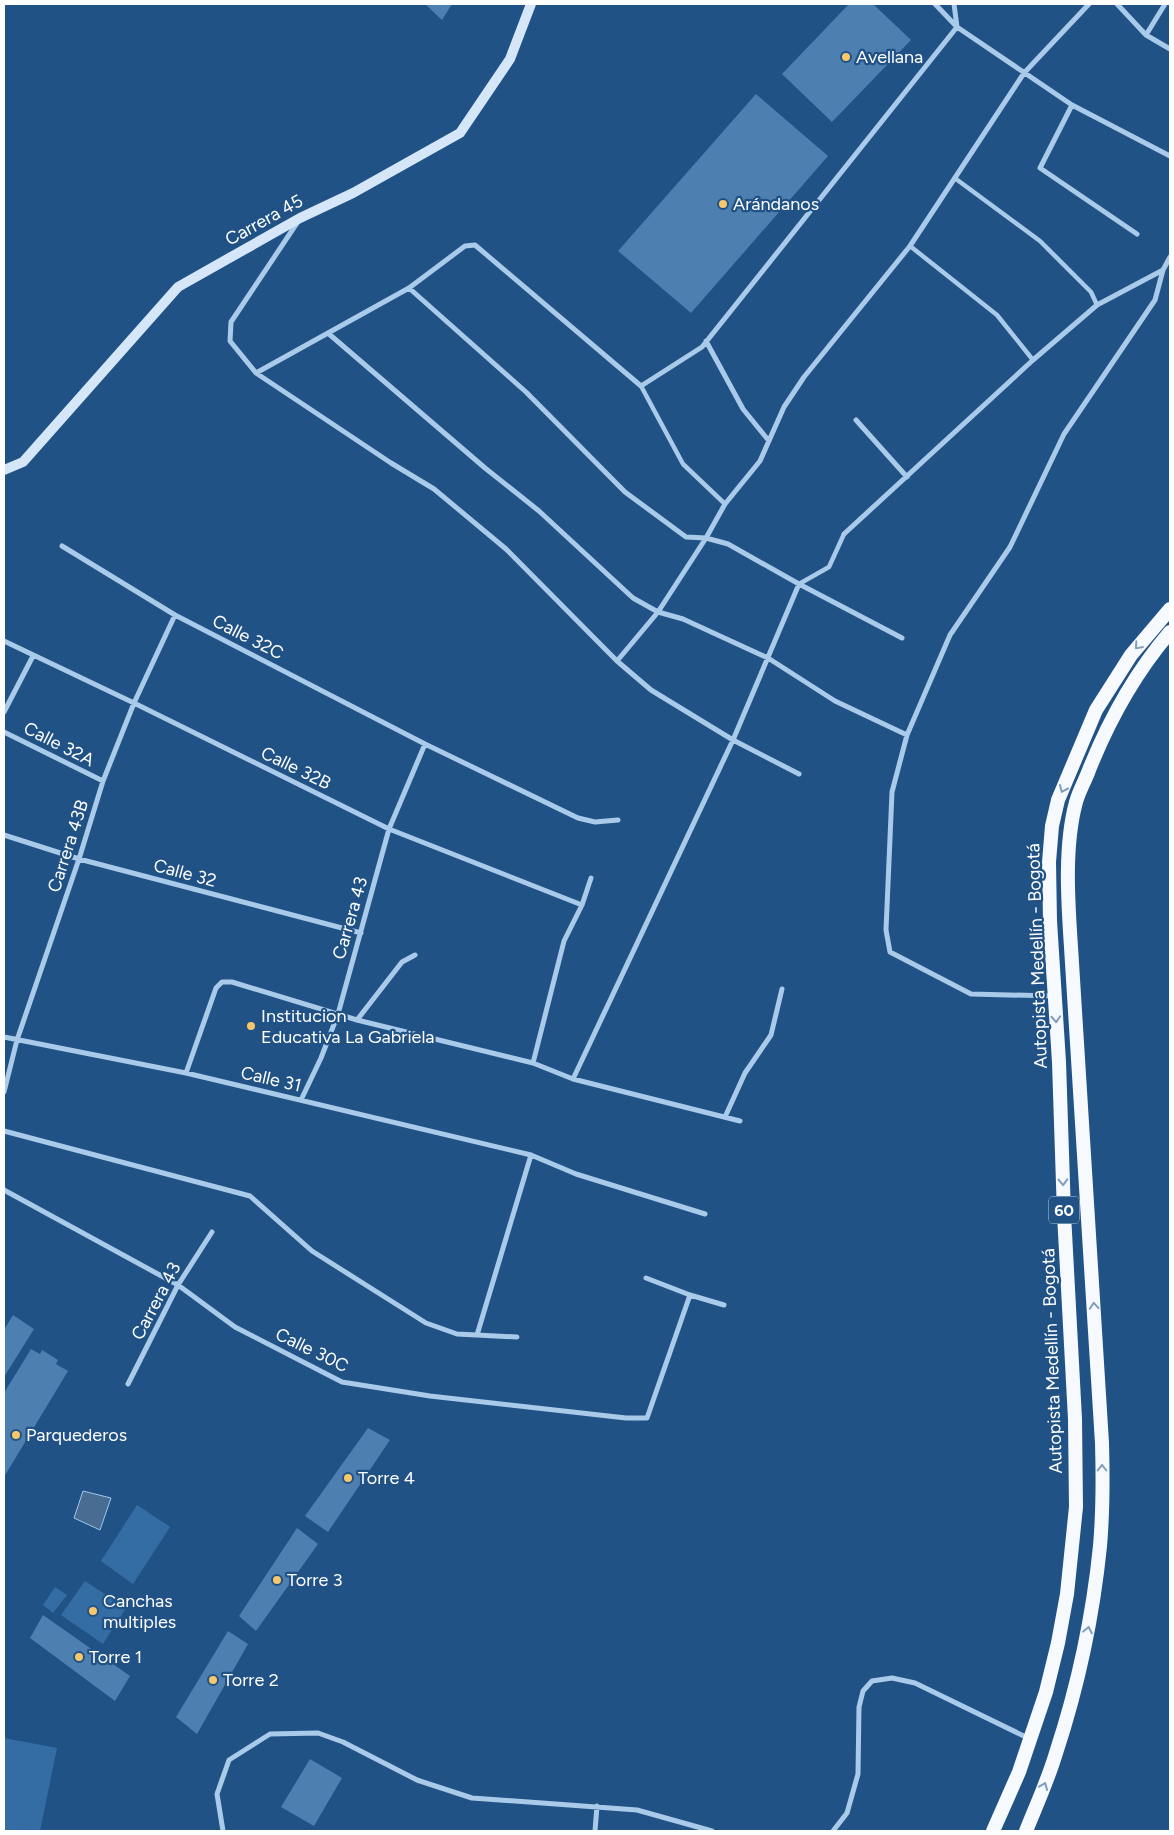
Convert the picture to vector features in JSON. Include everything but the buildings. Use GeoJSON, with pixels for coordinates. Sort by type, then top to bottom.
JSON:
{"type":"FeatureCollection","features":[{"type":"Feature","properties":{"kind":"highway","name":"Autopista Medellín - Bogotá"},"geometry":{"type":"LineString","coordinates":[[993,1831],[1031,1739],[1046,1692],[1067,1594],[1076,1507],[1076,1419],[1050,921],[1049,862],[1052,826],[1058,800],[1096,710],[1131,655],[1170,609]]}},
{"type":"Feature","properties":{"kind":"highway","name":"Autopista Medellín - Bogotá"},"geometry":{"type":"LineString","coordinates":[[1026,1831],[1056,1755],[1079,1676],[1094,1595],[1103,1494],[1102,1443],[1070,947],[1069,846],[1076,802],[1110,720],[1139,673],[1170,632]]}},
{"type":"Feature","properties":{"kind":"main road","name":"Carrera 45"},"geometry":{"type":"LineString","coordinates":[[4,470],[23,462],[178,287],[300,218],[353,193],[460,133],[510,59],[532,4]]}},
{"type":"Feature","properties":{"kind":"street"},"geometry":{"type":"LineString","coordinates":[[935,4],[958,27],[1072,105],[1170,156]]}},
{"type":"Feature","properties":{"kind":"street"},"geometry":{"type":"LineString","coordinates":[[641,386],[702,347],[958,27],[954,4]]}},
{"type":"Feature","properties":{"kind":"street"},"geometry":{"type":"LineString","coordinates":[[617,661],[658,612],[706,538],[725,504],[760,461],[784,408],[804,377],[910,246],[956,179],[1024,73],[1089,4]]}},
{"type":"Feature","properties":{"kind":"street"},"geometry":{"type":"LineString","coordinates":[[1117,4],[1146,35],[1170,49]]}},
{"type":"Feature","properties":{"kind":"street"},"geometry":{"type":"LineString","coordinates":[[1146,35],[1165,4]]}},
{"type":"Feature","properties":{"kind":"street"},"geometry":{"type":"LineString","coordinates":[[1072,105],[1040,168],[1137,234]]}},
{"type":"Feature","properties":{"kind":"street"},"geometry":{"type":"LineString","coordinates":[[956,179],[1040,241],[1092,292],[1097,305]]}},
{"type":"Feature","properties":{"kind":"street"},"geometry":{"type":"LineString","coordinates":[[300,218],[231,322],[230,341],[256,373],[390,463],[434,489],[506,549],[617,661],[651,690],[733,740],[799,774]]}},
{"type":"Feature","properties":{"kind":"street"},"geometry":{"type":"LineString","coordinates":[[256,373],[409,288],[464,246],[475,245],[641,386],[683,464],[725,504]]}},
{"type":"Feature","properties":{"kind":"street"},"geometry":{"type":"LineString","coordinates":[[910,246],[997,315],[1033,360]]}},
{"type":"Feature","properties":{"kind":"street"},"geometry":{"type":"LineString","coordinates":[[1055,996],[971,994],[890,952],[886,930],[892,792],[907,735],[950,635],[1010,547],[1064,434],[1155,300],[1163,270],[1170,257]]}},
{"type":"Feature","properties":{"kind":"street"},"geometry":{"type":"LineString","coordinates":[[573,1079],[733,740],[799,584],[829,567],[844,534],[1033,360],[1097,305],[1163,270]]}},
{"type":"Feature","properties":{"kind":"street"},"geometry":{"type":"LineString","coordinates":[[409,288],[526,392],[625,492],[686,537],[706,538],[728,544],[902,638]]}},
{"type":"Feature","properties":{"kind":"street"},"geometry":{"type":"LineString","coordinates":[[329,334],[485,468],[539,511],[633,598],[658,612],[683,618],[768,658],[835,701],[907,735]]}},
{"type":"Feature","properties":{"kind":"street"},"geometry":{"type":"LineString","coordinates":[[706,341],[743,409],[769,441]]}},
{"type":"Feature","properties":{"kind":"street"},"geometry":{"type":"LineString","coordinates":[[856,420],[907,476]]}},
{"type":"Feature","properties":{"kind":"street","name":"Calle 32C"},"geometry":{"type":"LineString","coordinates":[[62,546],[175,615],[425,744],[578,818],[596,822],[618,820]]}},
{"type":"Feature","properties":{"kind":"street","name":"Carrera 43B"},"geometry":{"type":"LineString","coordinates":[[4,1092],[17,1040],[80,859],[102,782],[134,703],[175,615]]}},
{"type":"Feature","properties":{"kind":"street","name":"Calle 32B"},"geometry":{"type":"LineString","coordinates":[[4,642],[134,703],[389,829],[582,905]]}},
{"type":"Feature","properties":{"kind":"street"},"geometry":{"type":"LineString","coordinates":[[4,712],[33,656]]}},
{"type":"Feature","properties":{"kind":"street","name":"Calle 32A"},"geometry":{"type":"LineString","coordinates":[[4,732],[102,782]]}},
{"type":"Feature","properties":{"kind":"street","name":"Carrera 43"},"geometry":{"type":"LineString","coordinates":[[301,1100],[321,1058],[338,1014],[389,829],[425,744]]}},
{"type":"Feature","properties":{"kind":"street","name":"Calle 32"},"geometry":{"type":"LineString","coordinates":[[4,835],[80,859],[361,933]]}},
{"type":"Feature","properties":{"kind":"street"},"geometry":{"type":"LineString","coordinates":[[533,1063],[564,941],[582,905],[591,878]]}},
{"type":"Feature","properties":{"kind":"street"},"geometry":{"type":"LineString","coordinates":[[357,1020],[402,962],[415,955]]}},
{"type":"Feature","properties":{"kind":"street"},"geometry":{"type":"LineString","coordinates":[[186,1073],[216,988],[222,982],[232,982],[357,1020],[533,1063],[573,1079],[740,1121]]}},
{"type":"Feature","properties":{"kind":"street"},"geometry":{"type":"LineString","coordinates":[[725,1117],[745,1073],[771,1035],[782,989]]}},
{"type":"Feature","properties":{"kind":"street","name":"Calle 31"},"geometry":{"type":"LineString","coordinates":[[4,1037],[186,1073],[531,1155],[576,1174],[705,1214]]}},
{"type":"Feature","properties":{"kind":"street"},"geometry":{"type":"LineString","coordinates":[[4,1131],[250,1196],[312,1251],[426,1323],[457,1334],[517,1338]]}},
{"type":"Feature","properties":{"kind":"street"},"geometry":{"type":"LineString","coordinates":[[477,1335],[531,1155]]}},
{"type":"Feature","properties":{"kind":"street","name":"Calle 30C"},"geometry":{"type":"LineString","coordinates":[[4,1190],[178,1285],[235,1327],[342,1382],[430,1396],[626,1418],[647,1418],[690,1295]]}},
{"type":"Feature","properties":{"kind":"street","name":"Carrera 43"},"geometry":{"type":"LineString","coordinates":[[128,1384],[178,1285],[212,1232]]}},
{"type":"Feature","properties":{"kind":"street"},"geometry":{"type":"LineString","coordinates":[[646,1278],[690,1295],[724,1305]]}},
{"type":"Feature","properties":{"kind":"street"},"geometry":{"type":"LineString","coordinates":[[833,1831],[847,1813],[858,1774],[859,1707],[863,1691],[872,1682],[892,1678],[914,1683],[1031,1739]]}},
{"type":"Feature","properties":{"kind":"street"},"geometry":{"type":"LineString","coordinates":[[223,1831],[217,1794],[229,1760],[270,1734],[318,1733],[343,1742],[417,1780],[472,1798],[637,1810],[712,1831]]}},
{"type":"Feature","properties":{"kind":"street"},"geometry":{"type":"LineString","coordinates":[[595,1831],[597,1806]]}},
{"type":"Feature","properties":{"kind":"shaded area"},"geometry":{"type":"Polygon","coordinates":[[[83,1491],[111,1498],[100,1530],[74,1518],[83,1491]]]}},
{"type":"Feature","properties":{"kind":"shaded area"},"geometry":{"type":"Polygon","coordinates":[[[137,1505],[170,1527],[133,1584],[101,1561],[137,1505]]]}},
{"type":"Feature","properties":{"kind":"shaded area","name":"Canchas multiples"},"geometry":{"type":"Polygon","coordinates":[[[85,1581],[126,1608],[103,1644],[61,1615],[85,1581]]]}},
{"type":"Feature","properties":{"kind":"shaded area"},"geometry":{"type":"Polygon","coordinates":[[[55,1587],[67,1595],[53,1613],[43,1605],[55,1587]]]}},
{"type":"Feature","properties":{"kind":"shaded area"},"geometry":{"type":"Polygon","coordinates":[[[4,1738],[57,1748],[40,1831],[4,1831],[4,1738]]]}},
{"type":"Feature","properties":{"kind":"place","name":"Avellana"},"geometry":{"type":"Point","coordinates":[846,57]}},
{"type":"Feature","properties":{"kind":"place","name":"Arándanos"},"geometry":{"type":"Point","coordinates":[723,204]}},
{"type":"Feature","properties":{"kind":"place","name":"Institucion Educativa La Gabriela"},"geometry":{"type":"Point","coordinates":[251,1026]}},
{"type":"Feature","properties":{"kind":"place","name":"Parquederos"},"geometry":{"type":"Point","coordinates":[16,1435]}},
{"type":"Feature","properties":{"kind":"place","name":"Torre 4"},"geometry":{"type":"Point","coordinates":[348,1478]}},
{"type":"Feature","properties":{"kind":"place","name":"Torre 3"},"geometry":{"type":"Point","coordinates":[277,1580]}},
{"type":"Feature","properties":{"kind":"place","name":"Canchas multiples"},"geometry":{"type":"Point","coordinates":[93,1611]}},
{"type":"Feature","properties":{"kind":"place","name":"Torre 1"},"geometry":{"type":"Point","coordinates":[79,1657]}},
{"type":"Feature","properties":{"kind":"place","name":"Torre 2"},"geometry":{"type":"Point","coordinates":[213,1680]}}]}
